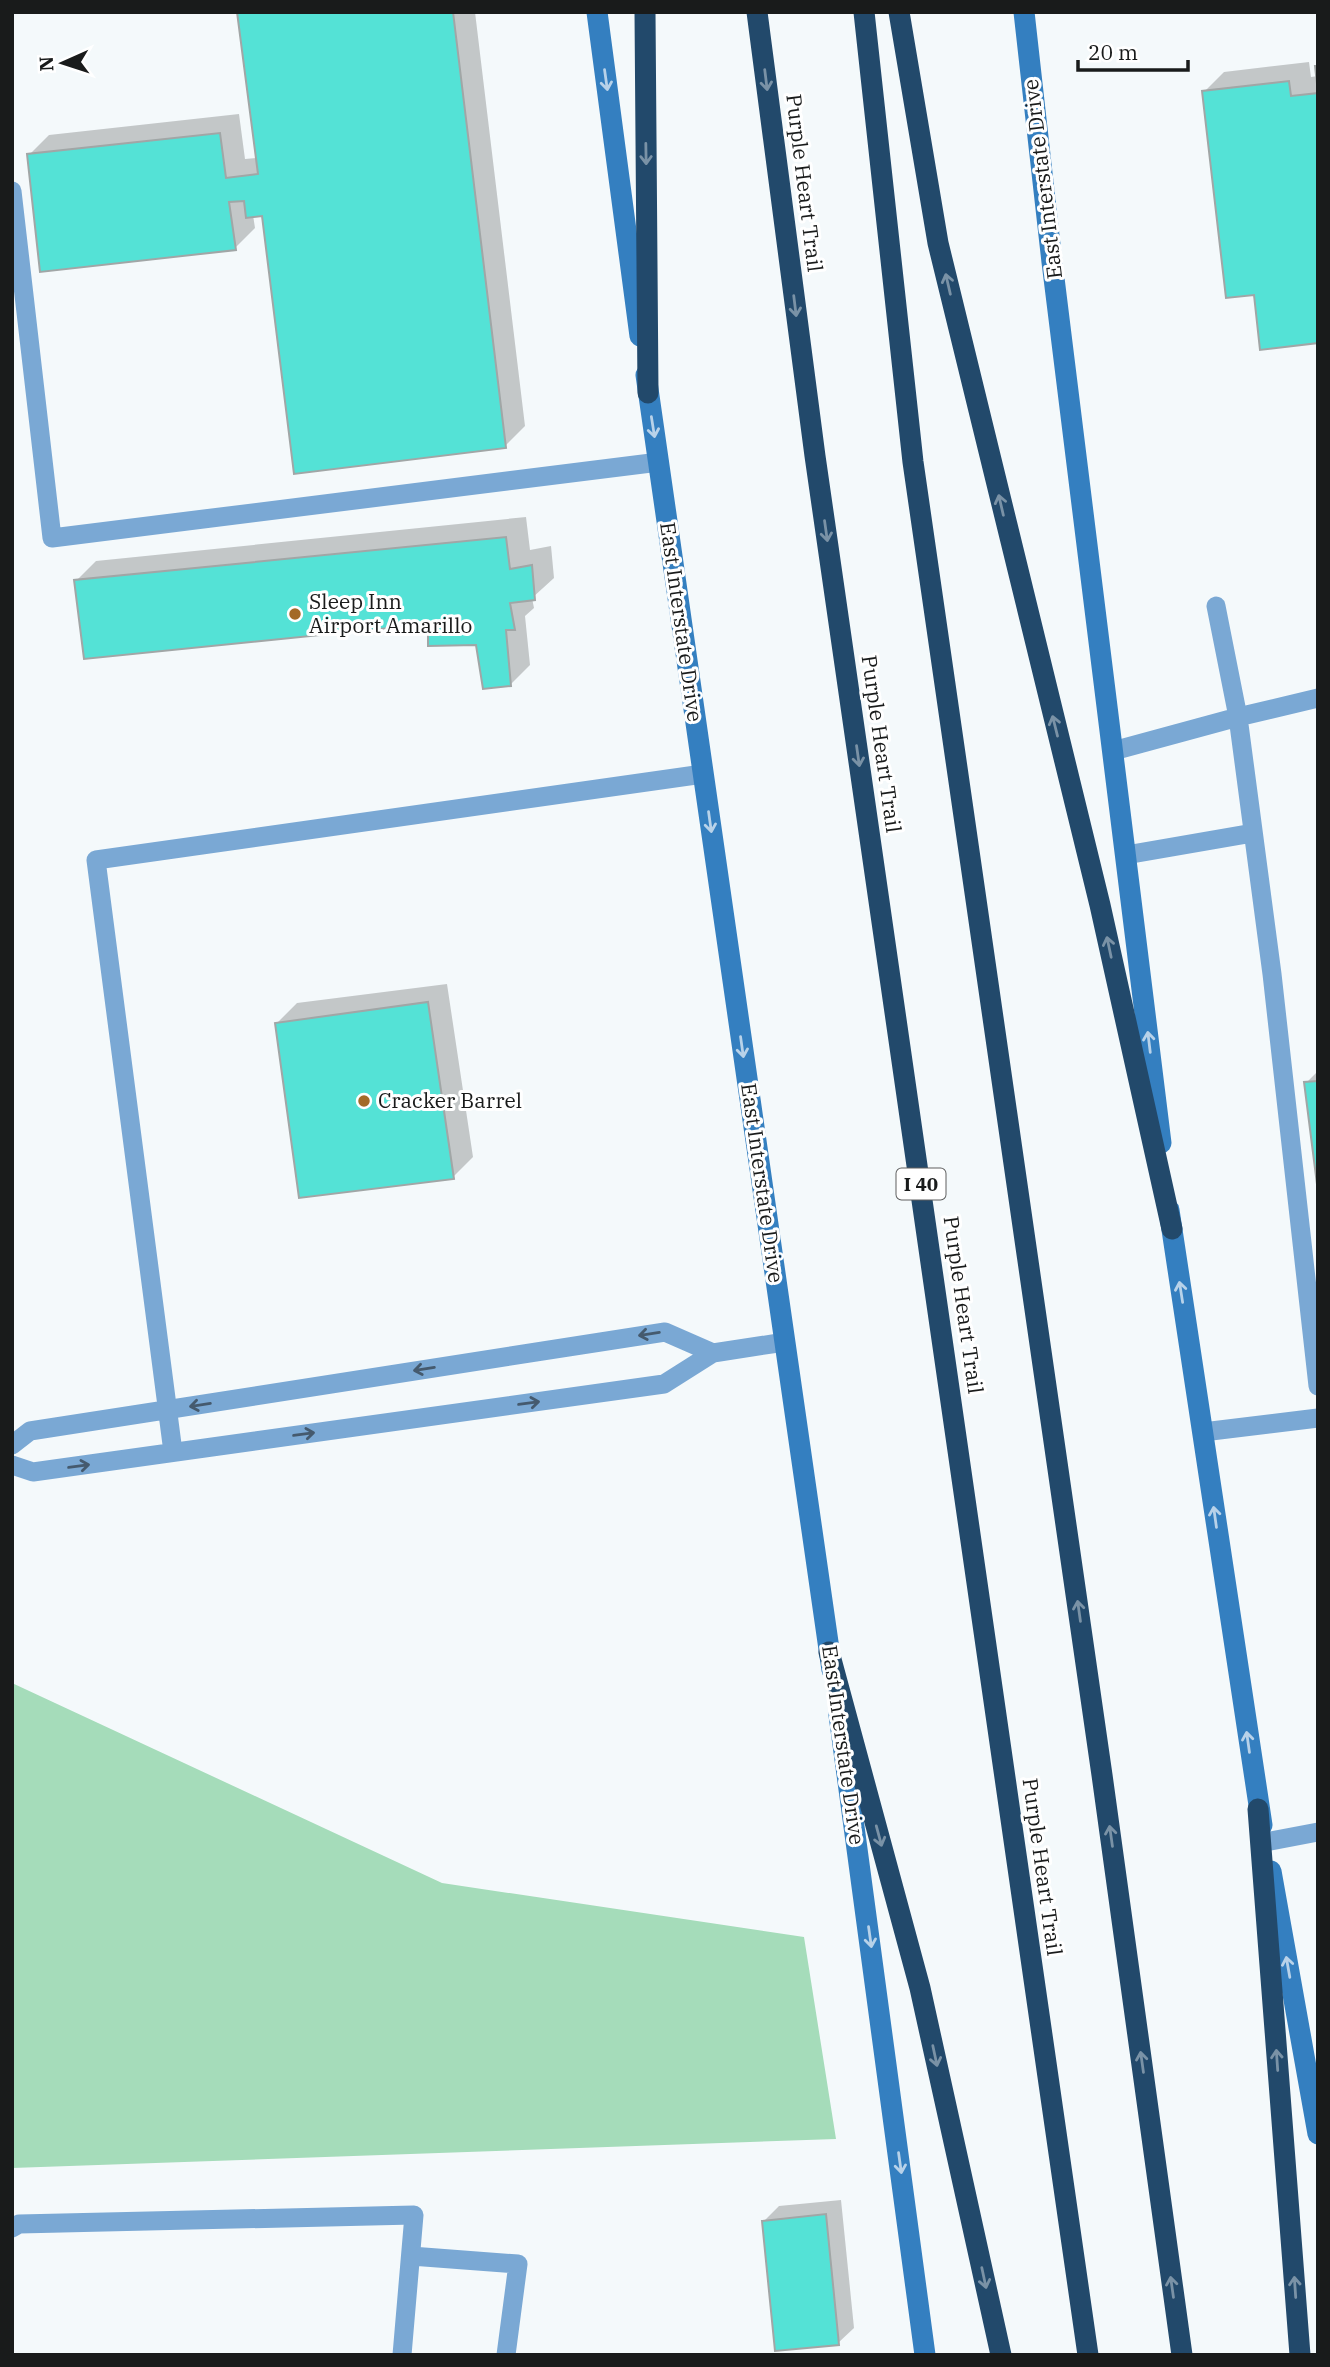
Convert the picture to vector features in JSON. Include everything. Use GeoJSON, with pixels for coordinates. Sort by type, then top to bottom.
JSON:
{"type":"FeatureCollection","features":[{"type":"Feature","properties":{"kind":"highway"},"geometry":{"type":"LineString","coordinates":[[645,12],[648,393]]}},
{"type":"Feature","properties":{"kind":"highway","name":"Purple Heart Trail"},"geometry":{"type":"LineString","coordinates":[[757,12],[817,469],[1088,2355]]}},
{"type":"Feature","properties":{"kind":"highway"},"geometry":{"type":"LineString","coordinates":[[864,12],[913,462],[1100,1761],[1182,2355]]}},
{"type":"Feature","properties":{"kind":"highway"},"geometry":{"type":"LineString","coordinates":[[899,12],[938,243],[1100,905],[1172,1229]]}},
{"type":"Feature","properties":{"kind":"highway"},"geometry":{"type":"LineString","coordinates":[[829,1651],[920,1988],[1001,2355]]}},
{"type":"Feature","properties":{"kind":"highway"},"geometry":{"type":"LineString","coordinates":[[1258,1810],[1300,2355]]}},
{"type":"Feature","properties":{"kind":"main road","name":"East Interstate Drive"},"geometry":{"type":"LineString","coordinates":[[597,12],[648,393],[829,1651],[926,2355]]}},
{"type":"Feature","properties":{"kind":"main road","name":"East Interstate Drive"},"geometry":{"type":"LineString","coordinates":[[1024,12],[1052,262],[1172,1229],[1258,1810],[1316,2107],[1318,2134]]}},
{"type":"Feature","properties":{"kind":"lane"},"geometry":{"type":"LineString","coordinates":[[12,191],[52,538],[659,462]]}},
{"type":"Feature","properties":{"kind":"lane"},"geometry":{"type":"LineString","coordinates":[[1216,606],[1238,718],[1272,974],[1318,1386]]}},
{"type":"Feature","properties":{"kind":"lane"},"geometry":{"type":"LineString","coordinates":[[1113,751],[1318,698]]}},
{"type":"Feature","properties":{"kind":"lane"},"geometry":{"type":"LineString","coordinates":[[173,1452],[96,860],[703,774]]}},
{"type":"Feature","properties":{"kind":"lane"},"geometry":{"type":"LineString","coordinates":[[1126,855],[1253,833]]}},
{"type":"Feature","properties":{"kind":"lane"},"geometry":{"type":"LineString","coordinates":[[12,1445],[30,1431],[665,1332],[713,1353]]}},
{"type":"Feature","properties":{"kind":"lane"},"geometry":{"type":"LineString","coordinates":[[12,1465],[33,1472],[664,1384],[713,1353],[785,1342]]}},
{"type":"Feature","properties":{"kind":"lane"},"geometry":{"type":"LineString","coordinates":[[1203,1432],[1318,1418]]}},
{"type":"Feature","properties":{"kind":"lane"},"geometry":{"type":"LineString","coordinates":[[1265,1842],[1318,1832]]}},
{"type":"Feature","properties":{"kind":"lane"},"geometry":{"type":"LineString","coordinates":[[12,2228],[19,2224],[414,2215],[402,2355]]}},
{"type":"Feature","properties":{"kind":"lane"},"geometry":{"type":"LineString","coordinates":[[411,2256],[518,2264],[506,2355]]}},
{"type":"Feature","properties":{"kind":"green space"},"geometry":{"type":"Polygon","coordinates":[[[12,1683],[442,1883],[804,1937],[836,2139],[12,2168],[12,1683]]]}},
{"type":"Feature","properties":{"kind":"building"},"geometry":{"type":"Polygon","coordinates":[[[237,12],[453,12],[506,448],[294,474],[262,216],[246,218],[244,201],[229,202],[236,250],[40,272],[27,154],[220,133],[226,178],[258,174],[237,12]]]}},
{"type":"Feature","properties":{"kind":"building"},"geometry":{"type":"Polygon","coordinates":[[[1315,66],[1318,66],[1318,93],[1315,66]]]}},
{"type":"Feature","properties":{"kind":"building"},"geometry":{"type":"Polygon","coordinates":[[[1289,81],[1291,96],[1318,93],[1318,343],[1260,350],[1254,295],[1226,298],[1202,91],[1289,81]]]}},
{"type":"Feature","properties":{"kind":"building","name":"Sleep Inn Airport Amarillo"},"geometry":{"type":"Polygon","coordinates":[[[506,537],[510,569],[532,565],[535,600],[510,603],[515,630],[506,630],[511,686],[483,689],[476,645],[428,646],[428,624],[84,659],[74,580],[506,537]]]}},
{"type":"Feature","properties":{"kind":"building","name":"Cracker Barrel"},"geometry":{"type":"Polygon","coordinates":[[[428,1002],[454,1179],[299,1198],[275,1023],[428,1002]]]}},
{"type":"Feature","properties":{"kind":"building"},"geometry":{"type":"Polygon","coordinates":[[[1318,1081],[1318,1192],[1304,1082],[1318,1081]]]}},
{"type":"Feature","properties":{"kind":"building"},"geometry":{"type":"Polygon","coordinates":[[[826,2214],[839,2345],[775,2351],[762,2221],[826,2214]]]}},
{"type":"Feature","properties":{"kind":"place","name":"Sleep Inn Airport Amarillo"},"geometry":{"type":"Point","coordinates":[295,614]}},
{"type":"Feature","properties":{"kind":"place","name":"Cracker Barrel"},"geometry":{"type":"Point","coordinates":[364,1101]}}]}
